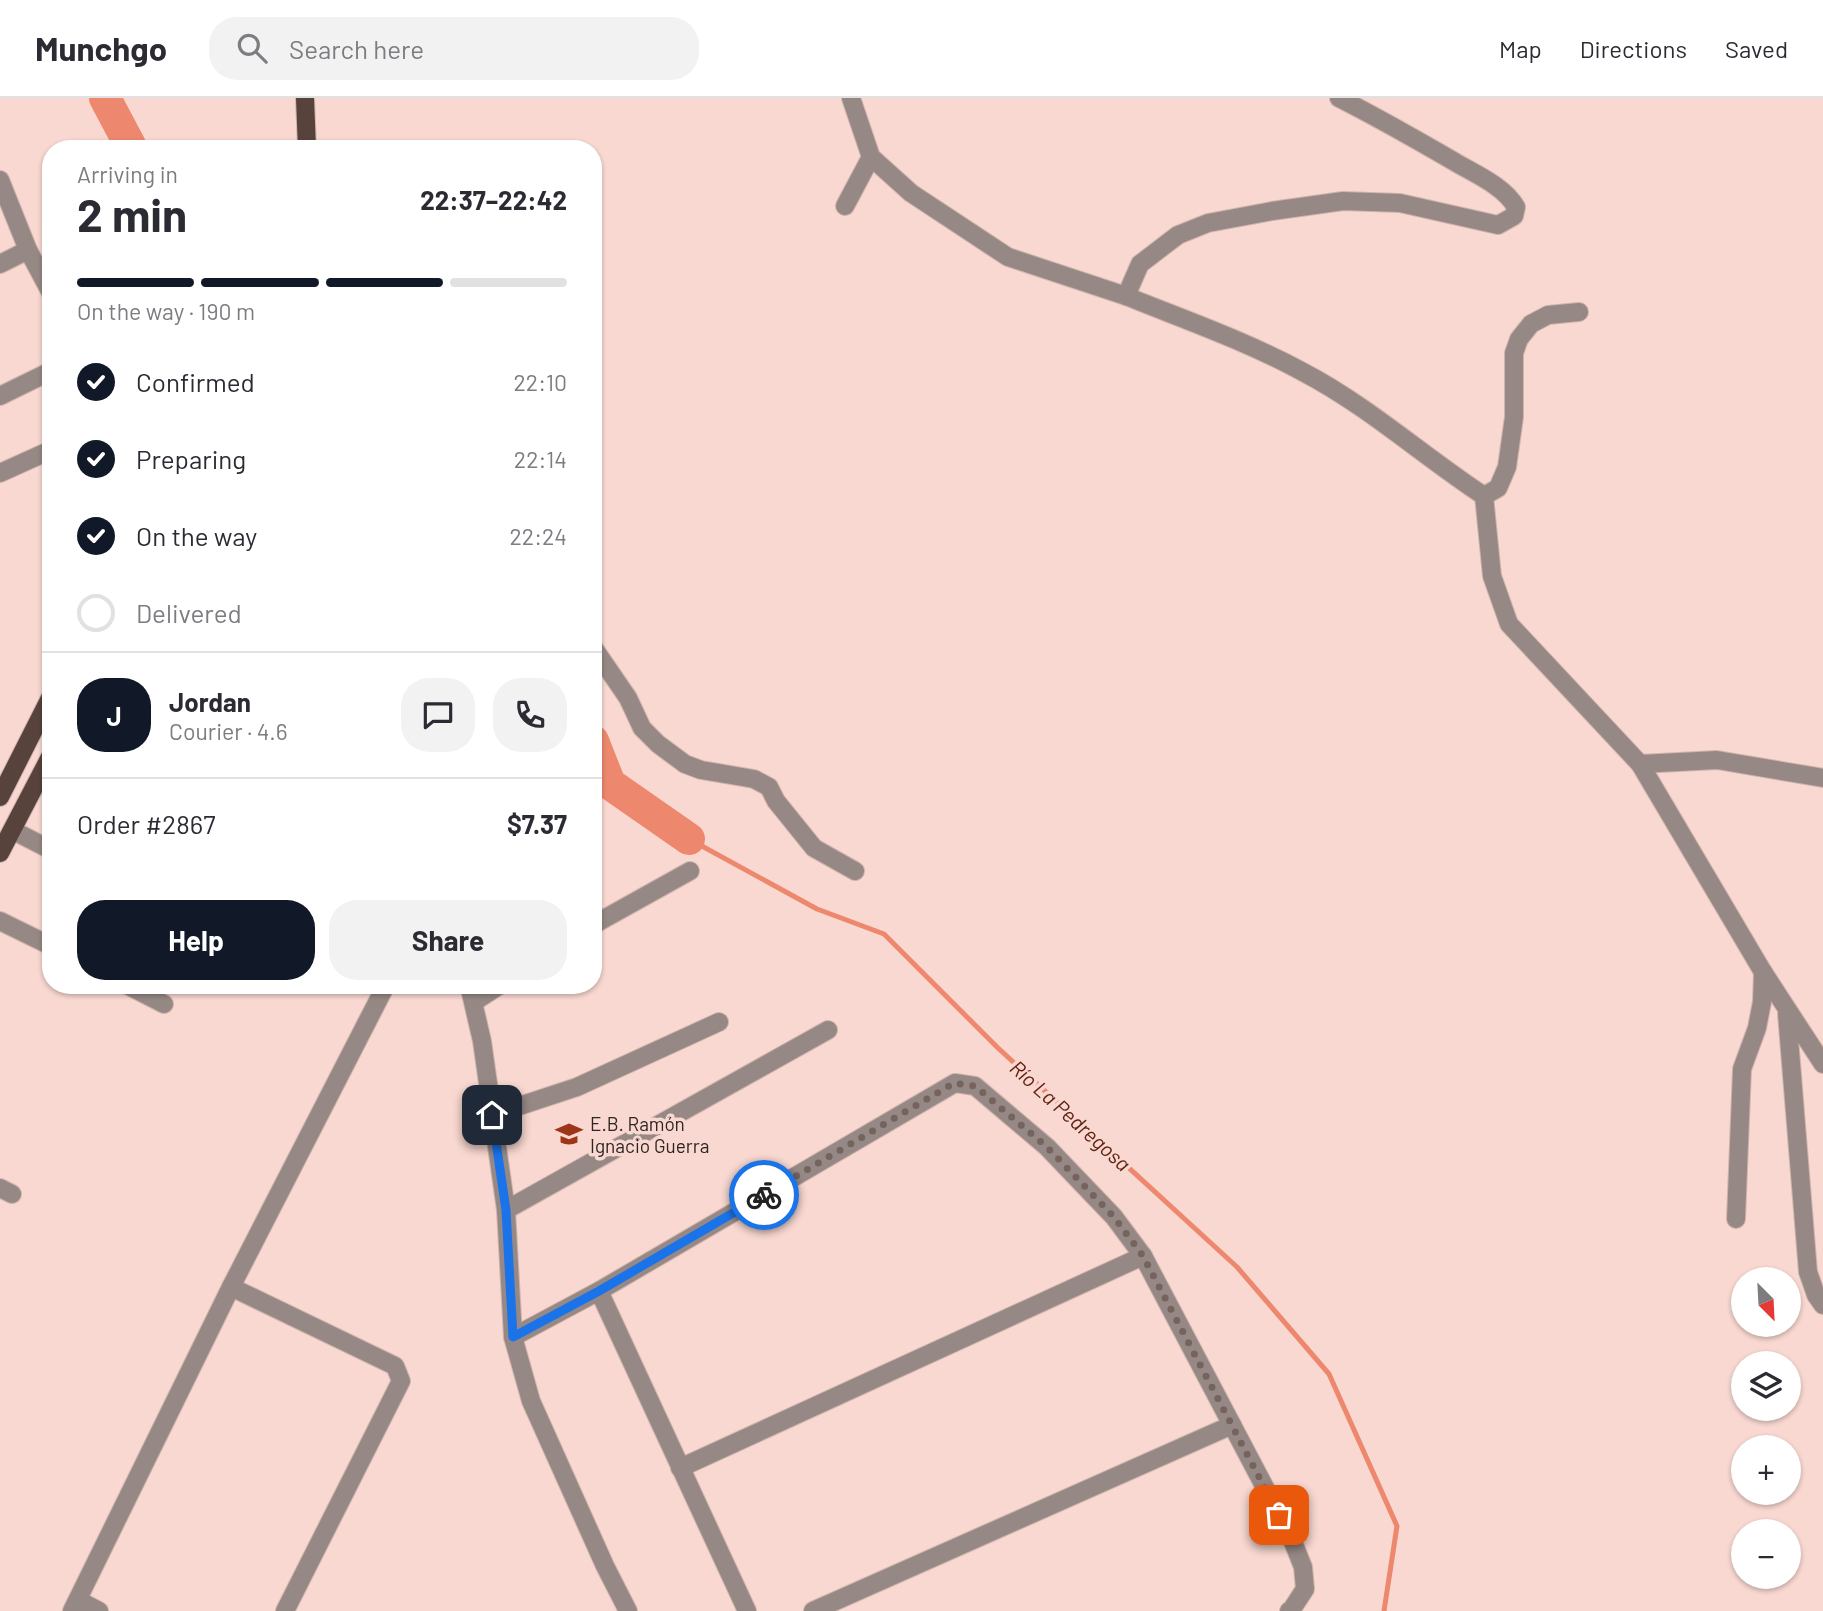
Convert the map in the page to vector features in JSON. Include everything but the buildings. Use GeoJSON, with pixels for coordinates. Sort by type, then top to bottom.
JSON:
{"type":"FeatureCollection","features":[{"type":"Feature","properties":{"kind":"main road"},"geometry":{"type":"LineString","coordinates":[[305,98],[307,140]]}},
{"type":"Feature","properties":{"kind":"main road"},"geometry":{"type":"LineString","coordinates":[[0,797],[42,714]]}},
{"type":"Feature","properties":{"kind":"main road"},"geometry":{"type":"LineString","coordinates":[[0,853],[42,772]]}},
{"type":"Feature","properties":{"kind":"street"},"geometry":{"type":"LineString","coordinates":[[851,98],[871,157],[911,193],[1008,257],[1125,296],[1238,341],[1305,372],[1405,438],[1484,496]]}},
{"type":"Feature","properties":{"kind":"street"},"geometry":{"type":"LineString","coordinates":[[1125,296],[1140,264],[1178,235],[1208,223],[1343,201],[1400,202],[1498,225],[1514,216],[1516,207],[1511,198],[1484,179],[1391,124],[1339,98]]}},
{"type":"Feature","properties":{"kind":"street"},"geometry":{"type":"LineString","coordinates":[[845,206],[871,157]]}},
{"type":"Feature","properties":{"kind":"street"},"geometry":{"type":"LineString","coordinates":[[0,180],[28,250],[42,276]]}},
{"type":"Feature","properties":{"kind":"street"},"geometry":{"type":"LineString","coordinates":[[0,264],[28,250]]}},
{"type":"Feature","properties":{"kind":"street"},"geometry":{"type":"LineString","coordinates":[[1484,496],[1498,488],[1507,467],[1514,417],[1514,353],[1519,339],[1531,324],[1548,315],[1579,312]]}},
{"type":"Feature","properties":{"kind":"street"},"geometry":{"type":"LineString","coordinates":[[0,396],[42,375]]}},
{"type":"Feature","properties":{"kind":"street"},"geometry":{"type":"LineString","coordinates":[[0,473],[42,454]]}},
{"type":"Feature","properties":{"kind":"street"},"geometry":{"type":"LineString","coordinates":[[1484,496],[1492,576],[1508,624],[1640,764],[1763,972],[1823,1064]]}},
{"type":"Feature","properties":{"kind":"street"},"geometry":{"type":"LineString","coordinates":[[602,660],[628,698],[642,728],[658,744],[685,764],[701,770],[754,779],[769,787],[776,801],[814,848],[855,871]]}},
{"type":"Feature","properties":{"kind":"street"},"geometry":{"type":"LineString","coordinates":[[1640,764],[1717,760],[1823,778]]}},
{"type":"Feature","properties":{"kind":"street"},"geometry":{"type":"LineString","coordinates":[[12,830],[42,845]]}},
{"type":"Feature","properties":{"kind":"street"},"geometry":{"type":"LineString","coordinates":[[602,920],[690,871]]}},
{"type":"Feature","properties":{"kind":"street"},"geometry":{"type":"LineString","coordinates":[[0,921],[42,942]]}},
{"type":"Feature","properties":{"kind":"street"},"geometry":{"type":"LineString","coordinates":[[1736,1219],[1742,1069],[1757,1028],[1762,1002],[1763,972]]}},
{"type":"Feature","properties":{"kind":"street"},"geometry":{"type":"LineString","coordinates":[[145,994],[164,1004]]}},
{"type":"Feature","properties":{"kind":"street"},"geometry":{"type":"LineString","coordinates":[[99,1611],[75,1606],[231,1287],[382,994]]}},
{"type":"Feature","properties":{"kind":"street"},"geometry":{"type":"LineString","coordinates":[[471,994],[482,1041],[506,1210],[513,1337],[531,1401],[628,1611]]}},
{"type":"Feature","properties":{"kind":"street"},"geometry":{"type":"LineString","coordinates":[[1787,1010],[1808,1272],[1816,1295],[1823,1305]]}},
{"type":"Feature","properties":{"kind":"street"},"geometry":{"type":"LineString","coordinates":[[492,1115],[577,1087],[719,1022]]}},
{"type":"Feature","properties":{"kind":"street"},"geometry":{"type":"LineString","coordinates":[[506,1210],[828,1030]]}},
{"type":"Feature","properties":{"kind":"street"},"geometry":{"type":"LineString","coordinates":[[513,1337],[599,1291],[954,1083],[975,1086],[1047,1147],[1114,1217],[1143,1256],[1291,1537],[1303,1567],[1305,1589],[1289,1611]]}},
{"type":"Feature","properties":{"kind":"street"},"geometry":{"type":"LineString","coordinates":[[680,1468],[1143,1256]]}},
{"type":"Feature","properties":{"kind":"street"},"geometry":{"type":"LineString","coordinates":[[231,1287],[395,1366],[401,1381],[285,1611]]}},
{"type":"Feature","properties":{"kind":"street"},"geometry":{"type":"LineString","coordinates":[[599,1291],[747,1611]]}},
{"type":"Feature","properties":{"kind":"street"},"geometry":{"type":"LineString","coordinates":[[813,1611],[1231,1425]]}},
{"type":"Feature","properties":{"kind":"waterway","name":"Río La Pedregosa"},"geometry":{"type":"LineString","coordinates":[[105,98],[127,140]]}},
{"type":"Feature","properties":{"kind":"waterway","name":"Río La Pedregosa"},"geometry":{"type":"LineString","coordinates":[[602,764],[610,784],[689,839]]}},
{"type":"Feature","properties":{"kind":"waterway","name":"Río La Pedregosa"},"geometry":{"type":"LineString","coordinates":[[689,839],[817,909],[884,934],[998,1048],[1237,1267],[1329,1374],[1397,1526],[1384,1611]]}},
{"type":"Feature","properties":{"kind":"way so far"},"geometry":{"type":"LineString","coordinates":[[764,1195],[954,1083],[975,1086],[1047,1147],[1114,1217],[1143,1256],[1279,1515]]}},
{"type":"Feature","properties":{"kind":"place","name":"E.B. Ramón Ignacio Guerra"},"geometry":{"type":"Point","coordinates":[569,1134]}},
{"type":"Feature","properties":{"kind":"route"},"geometry":{"type":"LineString","coordinates":[[492,1115],[506,1210],[513,1337],[599,1291],[764,1195]]}}]}
